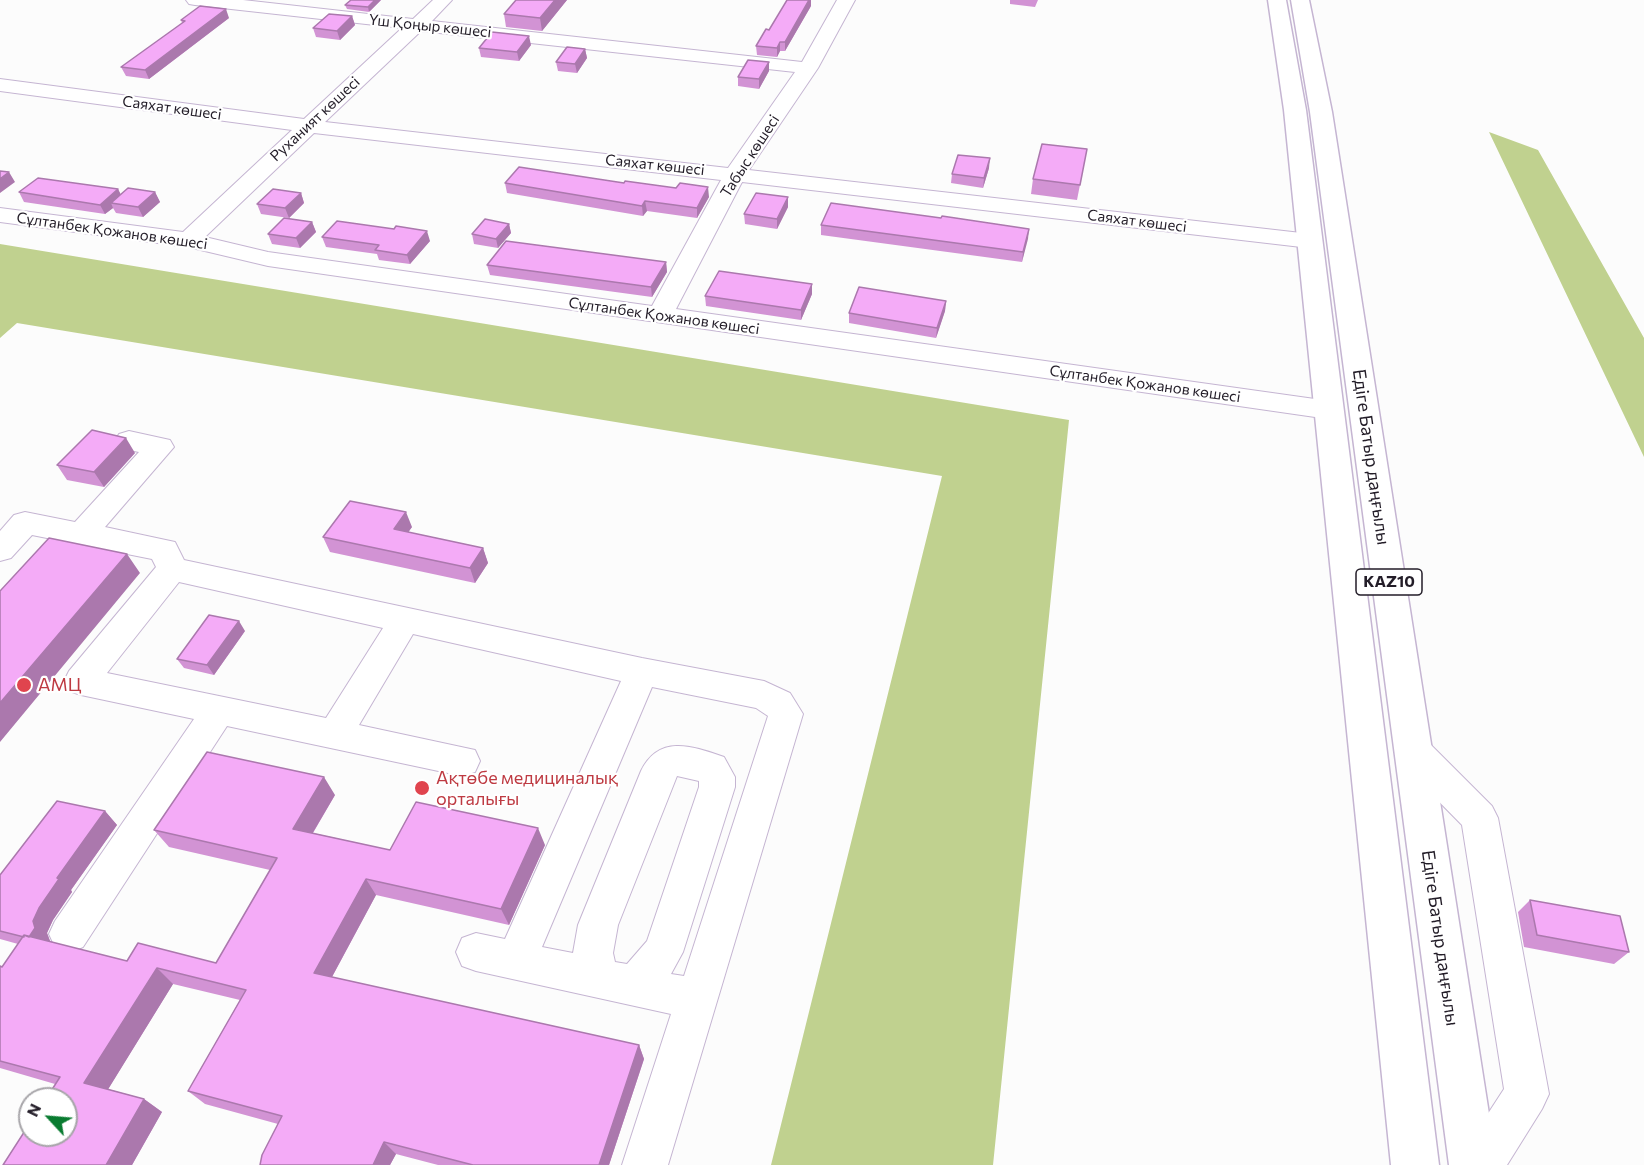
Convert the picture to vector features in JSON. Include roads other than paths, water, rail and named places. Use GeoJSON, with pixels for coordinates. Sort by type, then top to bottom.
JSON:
{"type":"FeatureCollection","features":[{"type":"Feature","properties":{"kind":"main road","name":"Едіге Батыр даңғылы"},"geometry":{"type":"LineString","coordinates":[[1276,0],[1295,110],[1414,1165]]}},
{"type":"Feature","properties":{"kind":"main road","name":"Едіге Батыр даңғылы"},"geometry":{"type":"LineString","coordinates":[[1300,0],[1321,112],[1473,1165]]}},
{"type":"Feature","properties":{"kind":"street","name":"Үш Қоңыр көшесі"},"geometry":{"type":"LineString","coordinates":[[195,0],[808,68]]}},
{"type":"Feature","properties":{"kind":"street","name":"Руханият көшесі"},"geometry":{"type":"LineString","coordinates":[[188,240],[442,0]]}},
{"type":"Feature","properties":{"kind":"street","name":"Табыс көшесі"},"geometry":{"type":"LineString","coordinates":[[660,315],[735,174],[808,68],[846,0]]}},
{"type":"Feature","properties":{"kind":"street","name":"Саяхат көшесі"},"geometry":{"type":"LineString","coordinates":[[0,85],[307,126],[1310,240]]}},
{"type":"Feature","properties":{"kind":"street","name":"Сұлтанбек Қожанов көшесі"},"geometry":{"type":"LineString","coordinates":[[0,215],[188,240],[268,259],[1329,410]]}},
{"type":"Feature","properties":{"kind":"street"},"geometry":{"type":"LineString","coordinates":[[81,534],[160,447],[129,441]]}},
{"type":"Feature","properties":{"kind":"street"},"geometry":{"type":"LineString","coordinates":[[0,549],[25,523],[164,550],[172,569]]}},
{"type":"Feature","properties":{"kind":"street"},"geometry":{"type":"LineString","coordinates":[[172,569],[642,672],[764,695],[778,703],[786,714],[695,999],[645,1165]]}},
{"type":"Feature","properties":{"kind":"street"},"geometry":{"type":"LineString","coordinates":[[172,569],[81,681],[462,761]]}},
{"type":"Feature","properties":{"kind":"street"},"geometry":{"type":"LineString","coordinates":[[334,735],[405,620]]}},
{"type":"Feature","properties":{"kind":"street"},"geometry":{"type":"LineString","coordinates":[[516,961],[642,672]]}},
{"type":"Feature","properties":{"kind":"street"},"geometry":{"type":"LineString","coordinates":[[69,934],[219,710]]}},
{"type":"Feature","properties":{"kind":"street"},"geometry":{"type":"LineString","coordinates":[[1413,751],[1479,818],[1527,1094],[1481,1165]]}},
{"type":"Feature","properties":{"kind":"street"},"geometry":{"type":"LineString","coordinates":[[673,760],[711,768],[717,777],[717,788],[663,952],[616,983],[593,952],[598,925],[659,771],[673,760]]}},
{"type":"Feature","properties":{"kind":"street"},"geometry":{"type":"LineString","coordinates":[[476,952],[695,999]]}},
{"type":"Feature","properties":{"kind":"place","name":"АМЦ"},"geometry":{"type":"Point","coordinates":[24,685]}},
{"type":"Feature","properties":{"kind":"place","name":"Ақтөбе медициналық орталығы"},"geometry":{"type":"Point","coordinates":[422,788]}}]}
